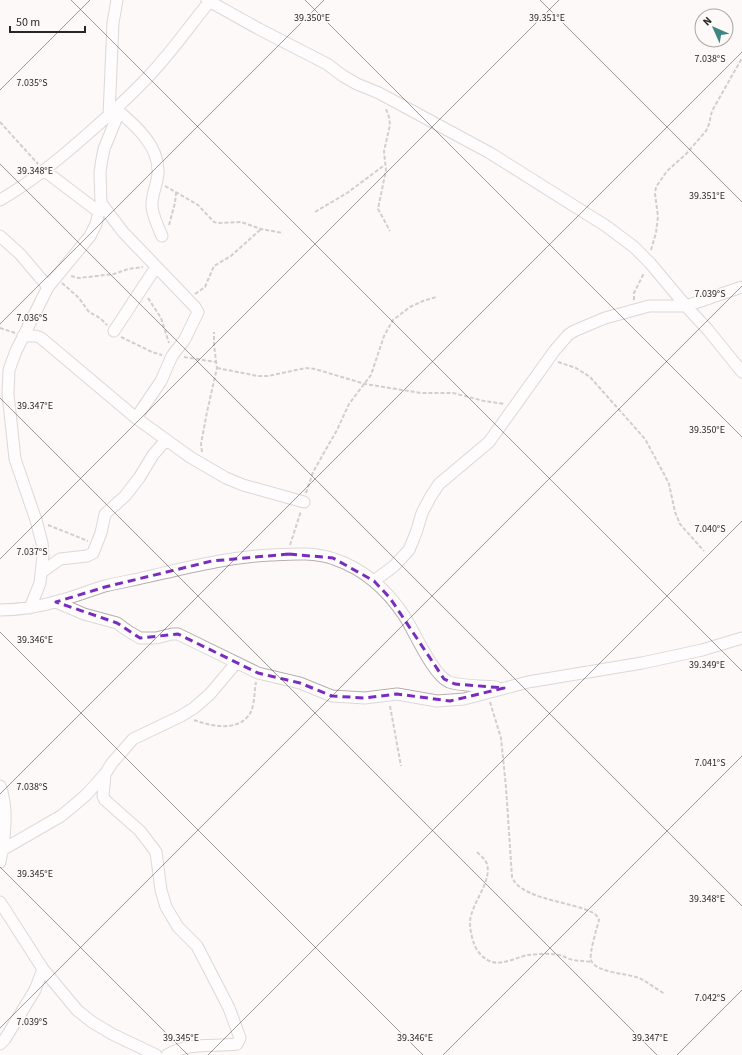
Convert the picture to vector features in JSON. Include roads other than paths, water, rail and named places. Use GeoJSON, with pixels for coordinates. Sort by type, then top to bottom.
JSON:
{"type":"FeatureCollection","features":[{"type":"Feature","properties":{"kind":"street"},"geometry":{"type":"LineString","coordinates":[[30,608],[42,572],[42,542],[15,458],[8,394],[9,370],[23,336],[48,287],[90,236],[96,224],[100,208],[100,172],[102,159],[115,112],[112,29],[117,0]]}},
{"type":"Feature","properties":{"kind":"street"},"geometry":{"type":"LineString","coordinates":[[0,200],[45,171],[115,112],[179,41],[208,1],[327,64],[357,84],[379,93],[483,149],[606,226],[634,247],[650,263],[742,372]]}},
{"type":"Feature","properties":{"kind":"street"},"geometry":{"type":"LineString","coordinates":[[115,112],[138,128],[145,136],[151,148],[157,164],[157,182],[152,200],[152,208],[162,236]]}},
{"type":"Feature","properties":{"kind":"street"},"geometry":{"type":"LineString","coordinates":[[45,171],[100,208],[184,295],[198,312],[185,339],[172,352],[161,381],[136,418]]}},
{"type":"Feature","properties":{"kind":"street"},"geometry":{"type":"LineString","coordinates":[[0,236],[20,254],[48,287]]}},
{"type":"Feature","properties":{"kind":"street"},"geometry":{"type":"LineString","coordinates":[[114,331],[156,267]]}},
{"type":"Feature","properties":{"kind":"street"},"geometry":{"type":"LineString","coordinates":[[374,581],[394,566],[408,550],[416,533],[422,513],[439,484],[489,442],[562,340],[574,332],[605,318],[649,306],[686,306],[742,287]]}},
{"type":"Feature","properties":{"kind":"street"},"geometry":{"type":"LineString","coordinates":[[23,336],[36,336],[42,338],[136,418],[203,465],[244,485],[304,502]]}},
{"type":"Feature","properties":{"kind":"street"},"geometry":{"type":"LineString","coordinates":[[42,572],[60,559],[90,555],[93,553],[105,514],[125,496],[139,478],[153,455],[166,440]]}},
{"type":"Feature","properties":{"kind":"street"},"geometry":{"type":"LineString","coordinates":[[0,610],[30,608],[56,602],[105,586],[212,561],[289,554],[333,558],[352,567],[374,581],[390,598],[405,617],[432,665],[444,679],[455,684],[504,688]]}},
{"type":"Feature","properties":{"kind":"street"},"geometry":{"type":"LineString","coordinates":[[56,602],[84,614],[117,623],[140,638],[156,638],[178,634],[258,673],[300,683],[332,696],[365,698],[388,695],[407,695],[443,701],[464,699],[528,682],[642,663],[702,650],[742,638]]}},
{"type":"Feature","properties":{"kind":"street"},"geometry":{"type":"LineString","coordinates":[[2,850],[61,816],[86,795],[133,739],[181,716],[210,694],[236,663]]}},
{"type":"Feature","properties":{"kind":"street"},"geometry":{"type":"LineString","coordinates":[[105,774],[103,790],[105,800],[140,831],[156,852],[161,890],[166,907],[178,927],[197,946],[229,1008],[240,1038],[237,1044],[188,1047],[167,1055]]}},
{"type":"Feature","properties":{"kind":"street"},"geometry":{"type":"LineString","coordinates":[[0,786],[5,807],[6,820],[0,862]]}},
{"type":"Feature","properties":{"kind":"street"},"geometry":{"type":"LineString","coordinates":[[0,902],[43,969],[77,1010],[92,1022],[112,1034],[156,1055]]}},
{"type":"Feature","properties":{"kind":"street"},"geometry":{"type":"LineString","coordinates":[[0,1044],[5,1039],[35,990],[43,969]]}}]}
